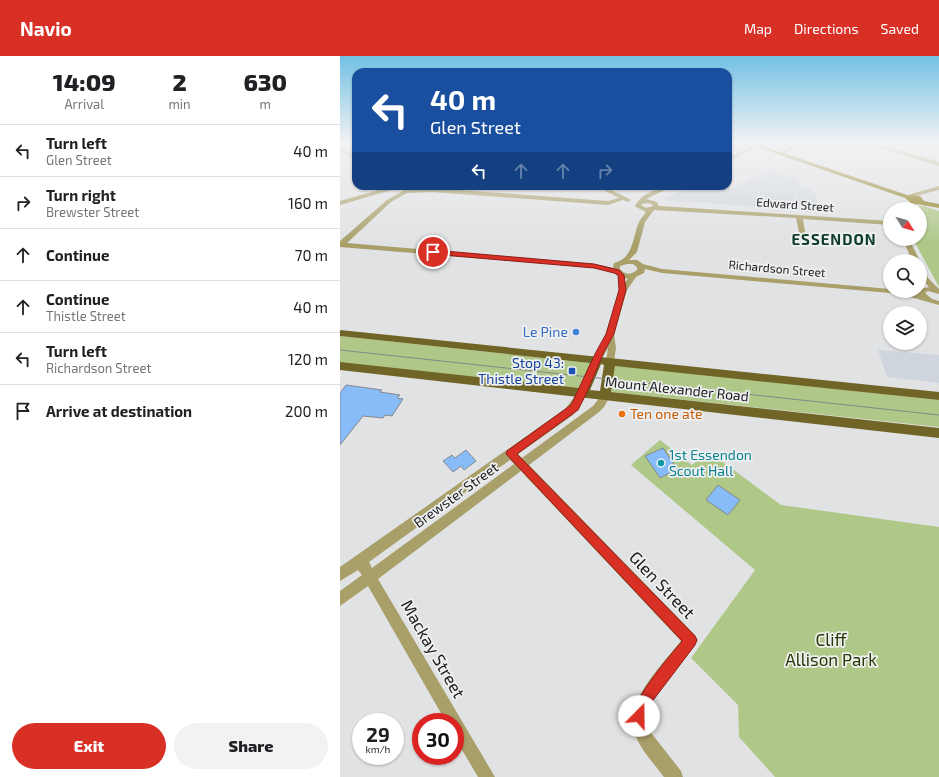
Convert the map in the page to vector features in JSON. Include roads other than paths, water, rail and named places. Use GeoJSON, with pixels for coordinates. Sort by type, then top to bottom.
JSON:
{"type":"FeatureCollection","features":[{"type":"Feature","properties":{"kind":"main road"},"geometry":{"type":"LineString","coordinates":[[849,177],[939,206]]}},
{"type":"Feature","properties":{"kind":"main road","name":"Mount Alexander Road"},"geometry":{"type":"LineString","coordinates":[[340,333],[939,396]]}},
{"type":"Feature","properties":{"kind":"main road"},"geometry":{"type":"LineString","coordinates":[[582,394],[597,360]]}},
{"type":"Feature","properties":{"kind":"main road"},"geometry":{"type":"LineString","coordinates":[[605,396],[610,362]]}},
{"type":"Feature","properties":{"kind":"main road","name":"Mount Alexander Road"},"geometry":{"type":"LineString","coordinates":[[340,366],[939,433]]}},
{"type":"Feature","properties":{"kind":"street"},"geometry":{"type":"LineString","coordinates":[[911,202],[914,198],[925,192],[939,188]]}},
{"type":"Feature","properties":{"kind":"street"},"geometry":{"type":"LineString","coordinates":[[340,203],[386,190]]}},
{"type":"Feature","properties":{"kind":"street"},"geometry":{"type":"LineString","coordinates":[[390,201],[393,190]]}},
{"type":"Feature","properties":{"kind":"street"},"geometry":{"type":"LineString","coordinates":[[402,190],[432,190],[604,203],[614,202],[624,198]]}},
{"type":"Feature","properties":{"kind":"street"},"geometry":{"type":"LineString","coordinates":[[608,190],[641,204]]}},
{"type":"Feature","properties":{"kind":"street"},"geometry":{"type":"LineString","coordinates":[[597,360],[610,334],[623,290],[638,270],[634,252],[642,222],[641,204],[644,198],[661,190]]}},
{"type":"Feature","properties":{"kind":"street"},"geometry":{"type":"LineString","coordinates":[[642,222],[654,206],[655,200],[659,195],[668,190]]}},
{"type":"Feature","properties":{"kind":"street"},"geometry":{"type":"LineString","coordinates":[[340,245],[390,201],[407,191]]}},
{"type":"Feature","properties":{"kind":"street"},"geometry":{"type":"LineString","coordinates":[[912,202],[914,198]]}},
{"type":"Feature","properties":{"kind":"street","name":"Edward Street"},"geometry":{"type":"LineString","coordinates":[[641,204],[674,208],[883,222]]}},
{"type":"Feature","properties":{"kind":"street"},"geometry":{"type":"LineString","coordinates":[[799,216],[802,232]]}},
{"type":"Feature","properties":{"kind":"street"},"geometry":{"type":"LineString","coordinates":[[340,245],[594,266],[619,273],[638,270]]}},
{"type":"Feature","properties":{"kind":"street"},"geometry":{"type":"LineString","coordinates":[[623,290],[616,267],[634,252]]}},
{"type":"Feature","properties":{"kind":"street"},"geometry":{"type":"LineString","coordinates":[[594,266],[631,262],[638,270]]}},
{"type":"Feature","properties":{"kind":"street","name":"Richardson Street"},"geometry":{"type":"LineString","coordinates":[[638,270],[883,290]]}},
{"type":"Feature","properties":{"kind":"street"},"geometry":{"type":"LineString","coordinates":[[927,282],[937,291]]}},
{"type":"Feature","properties":{"kind":"street"},"geometry":{"type":"LineString","coordinates":[[927,293],[937,291]]}},
{"type":"Feature","properties":{"kind":"street"},"geometry":{"type":"LineString","coordinates":[[927,296],[939,303]]}},
{"type":"Feature","properties":{"kind":"street"},"geometry":{"type":"LineString","coordinates":[[927,297],[939,311]]}},
{"type":"Feature","properties":{"kind":"street"},"geometry":{"type":"LineString","coordinates":[[610,334],[612,348],[610,362]]}},
{"type":"Feature","properties":{"kind":"street","name":"Brewster Street"},"geometry":{"type":"LineString","coordinates":[[340,575],[572,410],[582,394]]}},
{"type":"Feature","properties":{"kind":"street","name":"Brewster Street"},"geometry":{"type":"LineString","coordinates":[[340,599],[596,409],[601,404],[605,396]]}},
{"type":"Feature","properties":{"kind":"street","name":"Glen Street"},"geometry":{"type":"LineString","coordinates":[[511,454],[690,640],[646,698],[639,716],[642,730],[647,740],[675,777]]}},
{"type":"Feature","properties":{"kind":"street","name":"Mackay Street"},"geometry":{"type":"LineString","coordinates":[[360,560],[487,777]]}},
{"type":"Feature","properties":{"kind":"tram line"},"geometry":{"type":"LineString","coordinates":[[340,350],[939,415]]}},
{"type":"Feature","properties":{"kind":"place","name":"Le Pine"},"geometry":{"type":"Point","coordinates":[576,332]}},
{"type":"Feature","properties":{"kind":"place","name":"Stop 43: Thistle Street"},"geometry":{"type":"Point","coordinates":[572,371]}},
{"type":"Feature","properties":{"kind":"place","name":"Ten one ate"},"geometry":{"type":"Point","coordinates":[622,414]}},
{"type":"Feature","properties":{"kind":"place","name":"1st Essendon Scout Hall"},"geometry":{"type":"Point","coordinates":[661,463]}},
{"type":"Feature","properties":{"kind":"district","name":"ESSENDON"},"geometry":{"type":"Point","coordinates":[834,240]}},
{"type":"Feature","properties":{"kind":"park label","name":"Cliff Allison Park"},"geometry":{"type":"Point","coordinates":[831,650]}}]}
